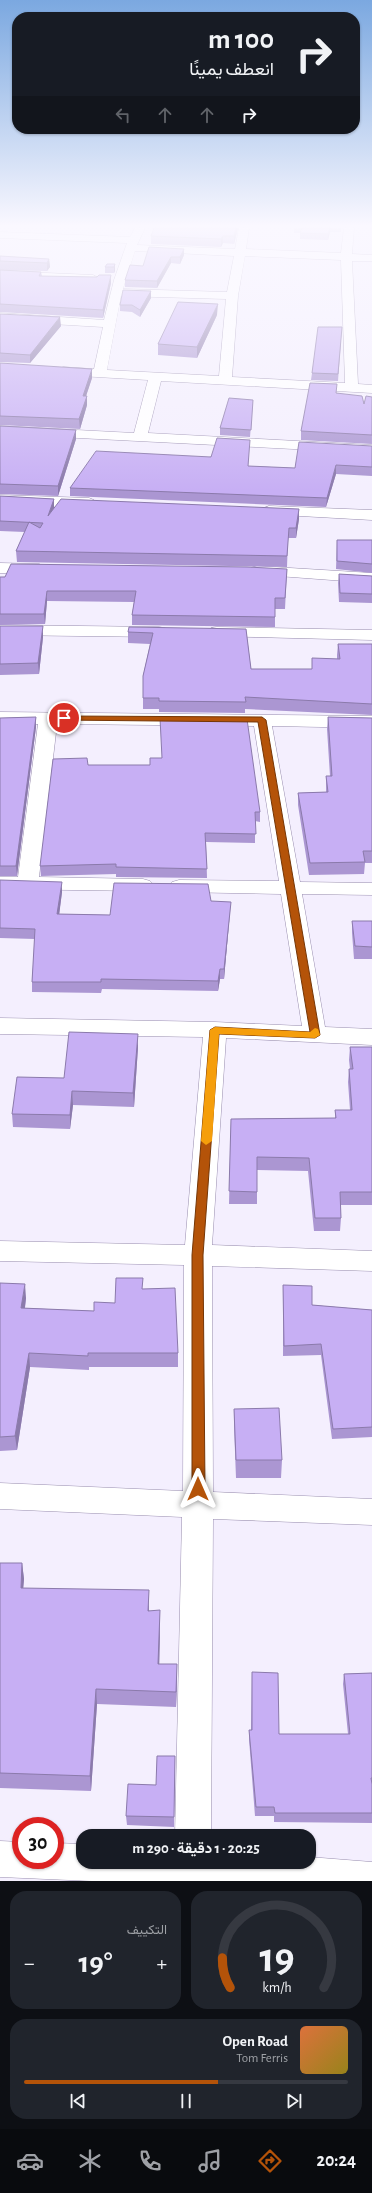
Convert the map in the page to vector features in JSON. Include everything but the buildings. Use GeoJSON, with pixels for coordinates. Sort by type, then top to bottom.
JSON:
{"type":"FeatureCollection","features":[{"type":"Feature","properties":{"kind":"street"},"geometry":{"type":"LineString","coordinates":[[100,373],[111,316]]}},
{"type":"Feature","properties":{"kind":"street"},"geometry":{"type":"LineString","coordinates":[[225,380],[230,316]]}},
{"type":"Feature","properties":{"kind":"street"},"geometry":{"type":"LineString","coordinates":[[349,316],[352,388]]}},
{"type":"Feature","properties":{"kind":"street"},"geometry":{"type":"LineString","coordinates":[[0,317],[110,324]]}},
{"type":"Feature","properties":{"kind":"street"},"geometry":{"type":"LineString","coordinates":[[46,370],[372,389]]}},
{"type":"Feature","properties":{"kind":"street"},"geometry":{"type":"LineString","coordinates":[[140,437],[156,376]]}},
{"type":"Feature","properties":{"kind":"street"},"geometry":{"type":"LineString","coordinates":[[0,430],[372,449]]}},
{"type":"Feature","properties":{"kind":"street"},"geometry":{"type":"LineString","coordinates":[[0,500],[103,504]]}},
{"type":"Feature","properties":{"kind":"street"},"geometry":{"type":"LineString","coordinates":[[253,510],[372,515]]}},
{"type":"Feature","properties":{"kind":"street"},"geometry":{"type":"LineString","coordinates":[[0,568],[56,569]]}},
{"type":"Feature","properties":{"kind":"street"},"geometry":{"type":"LineString","coordinates":[[241,571],[372,578]]}},
{"type":"Feature","properties":{"kind":"street"},"geometry":{"type":"LineString","coordinates":[[0,630],[174,632]]}},
{"type":"Feature","properties":{"kind":"street"},"geometry":{"type":"LineString","coordinates":[[198,632],[372,635]]}},
{"type":"Feature","properties":{"kind":"street"},"geometry":{"type":"LineString","coordinates":[[0,718],[372,722]]}},
{"type":"Feature","properties":{"kind":"street"},"geometry":{"type":"LineString","coordinates":[[28,884],[48,718]]}},
{"type":"Feature","properties":{"kind":"street"},"geometry":{"type":"LineString","coordinates":[[262,720],[315,1035]]}},
{"type":"Feature","properties":{"kind":"street"},"geometry":{"type":"LineString","coordinates":[[0,883],[372,889]]}},
{"type":"Feature","properties":{"kind":"street"},"geometry":{"type":"LineString","coordinates":[[0,1026],[215,1030],[372,1037]]}},
{"type":"Feature","properties":{"kind":"street"},"geometry":{"type":"LineString","coordinates":[[193,1829],[198,1505],[198,1255],[215,1030]]}},
{"type":"Feature","properties":{"kind":"street"},"geometry":{"type":"LineString","coordinates":[[0,1251],[198,1255],[372,1261]]}},
{"type":"Feature","properties":{"kind":"street"},"geometry":{"type":"LineString","coordinates":[[0,1496],[372,1512]]}},
{"type":"Feature","properties":{"kind":"street"},"geometry":{"type":"LineString","coordinates":[[0,1859],[12,1860]]}},
{"type":"Feature","properties":{"kind":"street"},"geometry":{"type":"LineString","coordinates":[[64,1860],[76,1860]]}},
{"type":"Feature","properties":{"kind":"street"},"geometry":{"type":"LineString","coordinates":[[268,1869],[372,1880]]}},
{"type":"Feature","properties":{"kind":"slow traffic"},"geometry":{"type":"LineString","coordinates":[[206,1141],[215,1030],[315,1035],[315,1031]]}},
{"type":"Feature","properties":{"kind":"route"},"geometry":{"type":"LineString","coordinates":[[64,718],[262,720],[315,1035],[215,1030],[198,1255],[198,1489]]}}]}
